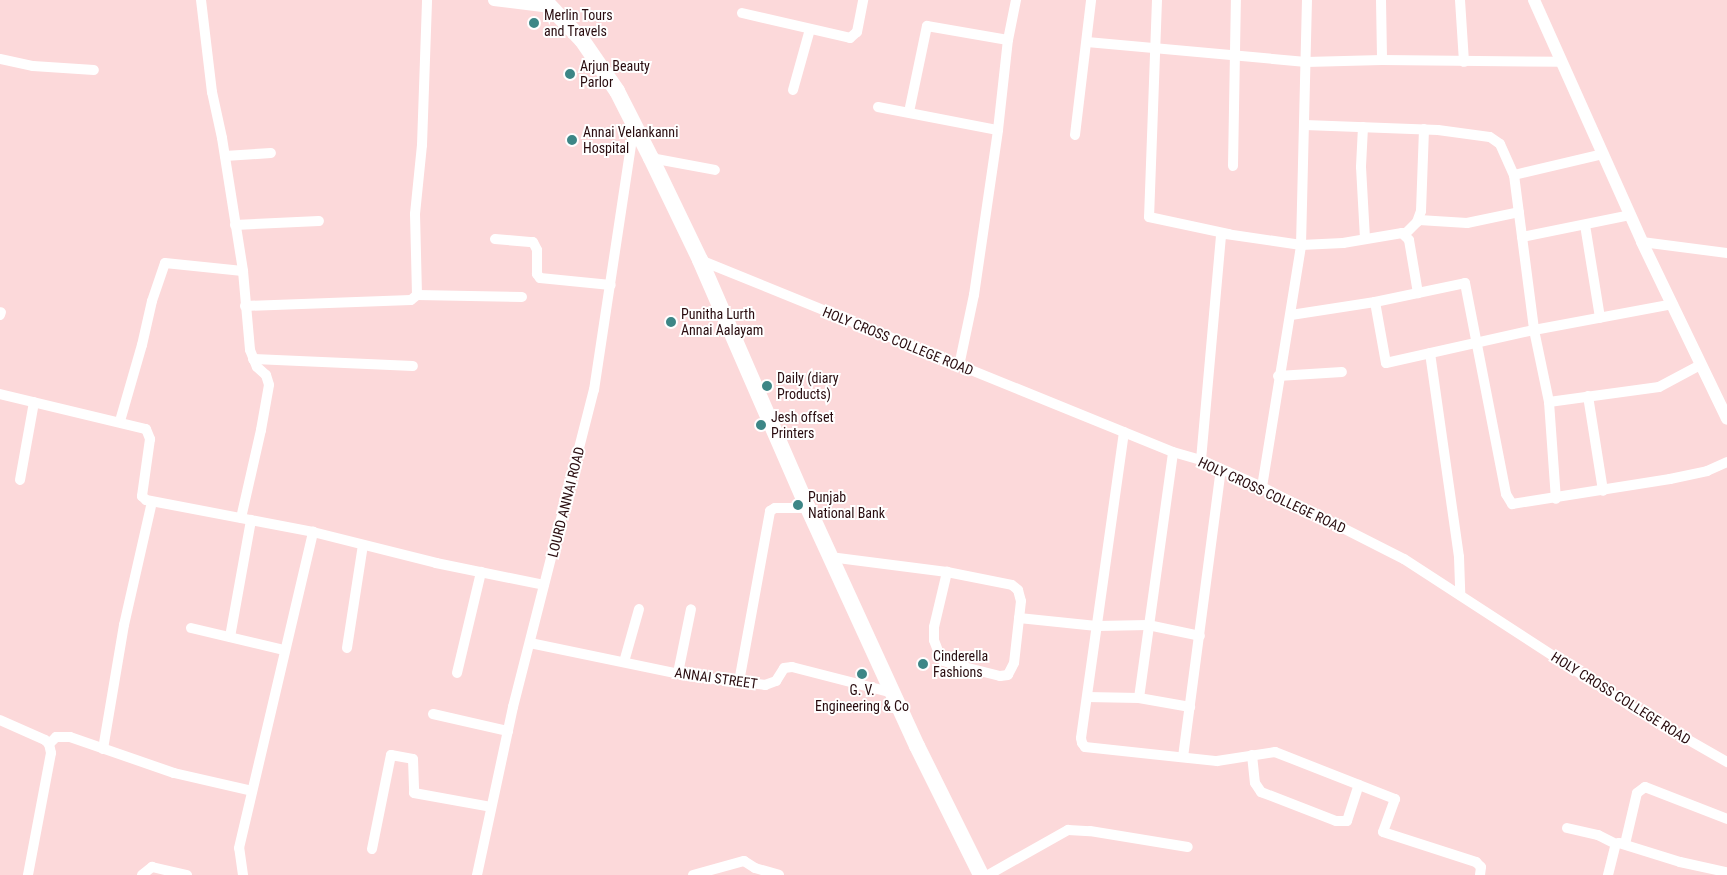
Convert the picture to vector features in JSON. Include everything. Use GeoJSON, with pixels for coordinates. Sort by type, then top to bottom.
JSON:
{"type":"FeatureCollection","features":[{"type":"Feature","properties":{"kind":"main road"},"geometry":{"type":"LineString","coordinates":[[548,4],[582,40],[617,92],[651,158],[700,260],[830,557],[981,875]]}},
{"type":"Feature","properties":{"kind":"street"},"geometry":{"type":"LineString","coordinates":[[201,0],[212,92],[225,156],[243,271],[245,306],[253,359],[266,375],[269,385],[246,519],[230,637]]}},
{"type":"Feature","properties":{"kind":"street"},"geometry":{"type":"LineString","coordinates":[[418,296],[415,214],[422,145],[427,0]]}},
{"type":"Feature","properties":{"kind":"street"},"geometry":{"type":"LineString","coordinates":[[494,0],[548,4]]}},
{"type":"Feature","properties":{"kind":"street"},"geometry":{"type":"LineString","coordinates":[[742,13],[847,38],[853,37],[856,32],[863,0]]}},
{"type":"Feature","properties":{"kind":"street"},"geometry":{"type":"LineString","coordinates":[[959,366],[974,295],[998,130],[1008,40],[1016,0]]}},
{"type":"Feature","properties":{"kind":"street"},"geometry":{"type":"LineString","coordinates":[[1075,135],[1091,0]]}},
{"type":"Feature","properties":{"kind":"street"},"geometry":{"type":"LineString","coordinates":[[1157,0],[1149,217],[1231,234],[1301,245],[1343,244],[1399,233],[1405,234],[1409,240],[1418,292]]}},
{"type":"Feature","properties":{"kind":"street"},"geometry":{"type":"LineString","coordinates":[[1233,166],[1236,0]]}},
{"type":"Feature","properties":{"kind":"street"},"geometry":{"type":"LineString","coordinates":[[1262,487],[1278,376],[1291,315],[1301,245],[1307,0]]}},
{"type":"Feature","properties":{"kind":"street"},"geometry":{"type":"LineString","coordinates":[[1381,0],[1382,60]]}},
{"type":"Feature","properties":{"kind":"street"},"geometry":{"type":"LineString","coordinates":[[1460,0],[1464,62]]}},
{"type":"Feature","properties":{"kind":"street"},"geometry":{"type":"LineString","coordinates":[[1534,0],[1642,242],[1727,419]]}},
{"type":"Feature","properties":{"kind":"street"},"geometry":{"type":"LineString","coordinates":[[909,112],[927,26],[1008,40]]}},
{"type":"Feature","properties":{"kind":"street"},"geometry":{"type":"LineString","coordinates":[[793,90],[810,29]]}},
{"type":"Feature","properties":{"kind":"street"},"geometry":{"type":"LineString","coordinates":[[1087,42],[1306,62],[1382,60],[1561,62]]}},
{"type":"Feature","properties":{"kind":"street"},"geometry":{"type":"LineString","coordinates":[[0,59],[34,66],[94,70]]}},
{"type":"Feature","properties":{"kind":"street"},"geometry":{"type":"LineString","coordinates":[[878,107],[998,130]]}},
{"type":"Feature","properties":{"kind":"street","name":"LOURD ANNAI ROAD"},"geometry":{"type":"LineString","coordinates":[[477,875],[508,731],[594,390],[634,125]]}},
{"type":"Feature","properties":{"kind":"street"},"geometry":{"type":"LineString","coordinates":[[1305,125],[1424,129],[1496,139],[1500,144],[1514,175],[1534,330],[1549,402],[1556,499]]}},
{"type":"Feature","properties":{"kind":"street"},"geometry":{"type":"LineString","coordinates":[[1363,127],[1361,167],[1365,240]]}},
{"type":"Feature","properties":{"kind":"street"},"geometry":{"type":"LineString","coordinates":[[1405,234],[1419,220],[1424,129]]}},
{"type":"Feature","properties":{"kind":"street"},"geometry":{"type":"LineString","coordinates":[[225,156],[271,153]]}},
{"type":"Feature","properties":{"kind":"street"},"geometry":{"type":"LineString","coordinates":[[1514,175],[1603,154]]}},
{"type":"Feature","properties":{"kind":"street"},"geometry":{"type":"LineString","coordinates":[[651,158],[715,170]]}},
{"type":"Feature","properties":{"kind":"street"},"geometry":{"type":"LineString","coordinates":[[1419,220],[1467,223],[1519,212]]}},
{"type":"Feature","properties":{"kind":"street"},"geometry":{"type":"LineString","coordinates":[[1522,237],[1630,215]]}},
{"type":"Feature","properties":{"kind":"street"},"geometry":{"type":"LineString","coordinates":[[235,225],[319,221]]}},
{"type":"Feature","properties":{"kind":"street"},"geometry":{"type":"LineString","coordinates":[[1585,224],[1600,318]]}},
{"type":"Feature","properties":{"kind":"street"},"geometry":{"type":"LineString","coordinates":[[1201,460],[1219,241],[1221,235],[1231,234]]}},
{"type":"Feature","properties":{"kind":"street"},"geometry":{"type":"LineString","coordinates":[[495,239],[533,242],[537,250],[537,274],[540,278],[611,285]]}},
{"type":"Feature","properties":{"kind":"street"},"geometry":{"type":"LineString","coordinates":[[1642,242],[1727,253]]}},
{"type":"Feature","properties":{"kind":"street","name":"HOLY CROSS COLLEGE ROAD"},"geometry":{"type":"LineString","coordinates":[[700,260],[1173,452],[1201,460],[1262,487],[1404,559],[1638,711],[1727,762]]}},
{"type":"Feature","properties":{"kind":"street"},"geometry":{"type":"LineString","coordinates":[[120,421],[142,345],[152,302],[165,263],[243,271]]}},
{"type":"Feature","properties":{"kind":"street"},"geometry":{"type":"LineString","coordinates":[[1291,315],[1375,302],[1465,283],[1509,503],[1520,505],[1604,491],[1707,471],[1727,462]]}},
{"type":"Feature","properties":{"kind":"street"},"geometry":{"type":"LineString","coordinates":[[245,306],[411,300],[418,296],[522,297]]}},
{"type":"Feature","properties":{"kind":"street"},"geometry":{"type":"LineString","coordinates":[[1375,302],[1386,363],[1534,330],[1673,304]]}},
{"type":"Feature","properties":{"kind":"street"},"geometry":{"type":"LineString","coordinates":[[1430,353],[1459,557],[1460,595]]}},
{"type":"Feature","properties":{"kind":"street"},"geometry":{"type":"LineString","coordinates":[[253,359],[413,366]]}},
{"type":"Feature","properties":{"kind":"street"},"geometry":{"type":"LineString","coordinates":[[1549,402],[1659,386],[1700,365]]}},
{"type":"Feature","properties":{"kind":"street"},"geometry":{"type":"LineString","coordinates":[[1278,376],[1342,372]]}},
{"type":"Feature","properties":{"kind":"street"},"geometry":{"type":"LineString","coordinates":[[0,394],[142,426],[148,432],[150,439],[143,499],[313,532],[544,586]]}},
{"type":"Feature","properties":{"kind":"street"},"geometry":{"type":"LineString","coordinates":[[1588,396],[1604,491]]}},
{"type":"Feature","properties":{"kind":"street"},"geometry":{"type":"LineString","coordinates":[[20,480],[34,402]]}},
{"type":"Feature","properties":{"kind":"street"},"geometry":{"type":"LineString","coordinates":[[1124,432],[1081,738],[1085,747],[1218,761],[1275,752],[1395,800],[1383,832],[1476,862],[1481,867],[1480,875]]}},
{"type":"Feature","properties":{"kind":"street"},"geometry":{"type":"LineString","coordinates":[[1139,698],[1173,452]]}},
{"type":"Feature","properties":{"kind":"street"},"geometry":{"type":"LineString","coordinates":[[1183,757],[1221,470]]}},
{"type":"Feature","properties":{"kind":"street"},"geometry":{"type":"LineString","coordinates":[[103,749],[124,625],[152,502]]}},
{"type":"Feature","properties":{"kind":"street"},"geometry":{"type":"LineString","coordinates":[[739,682],[770,511],[775,508],[808,508]]}},
{"type":"Feature","properties":{"kind":"street"},"geometry":{"type":"LineString","coordinates":[[243,875],[239,848],[313,532]]}},
{"type":"Feature","properties":{"kind":"street"},"geometry":{"type":"LineString","coordinates":[[347,648],[363,544]]}},
{"type":"Feature","properties":{"kind":"street"},"geometry":{"type":"LineString","coordinates":[[830,557],[947,572],[1012,585],[1018,590],[1021,601],[1014,663],[1008,675],[1000,676],[944,661],[934,640],[934,627],[947,572]]}},
{"type":"Feature","properties":{"kind":"street"},"geometry":{"type":"LineString","coordinates":[[457,673],[481,572]]}},
{"type":"Feature","properties":{"kind":"street"},"geometry":{"type":"LineString","coordinates":[[624,662],[639,609]]}},
{"type":"Feature","properties":{"kind":"street"},"geometry":{"type":"LineString","coordinates":[[678,673],[691,609]]}},
{"type":"Feature","properties":{"kind":"street"},"geometry":{"type":"LineString","coordinates":[[1019,618],[1097,626],[1148,625],[1200,636]]}},
{"type":"Feature","properties":{"kind":"street"},"geometry":{"type":"LineString","coordinates":[[191,628],[284,650]]}},
{"type":"Feature","properties":{"kind":"street","name":"ANNAI STREET"},"geometry":{"type":"LineString","coordinates":[[530,643],[678,673],[739,682],[772,684],[784,668],[792,666],[893,693]]}},
{"type":"Feature","properties":{"kind":"street"},"geometry":{"type":"LineString","coordinates":[[1087,696],[1139,698],[1190,707]]}},
{"type":"Feature","properties":{"kind":"street"},"geometry":{"type":"LineString","coordinates":[[433,714],[508,731]]}},
{"type":"Feature","properties":{"kind":"street"},"geometry":{"type":"LineString","coordinates":[[0,720],[45,740],[49,744],[51,759],[28,875]]}},
{"type":"Feature","properties":{"kind":"street"},"geometry":{"type":"LineString","coordinates":[[49,744],[56,737],[62,735],[174,773],[252,791]]}},
{"type":"Feature","properties":{"kind":"street"},"geometry":{"type":"LineString","coordinates":[[1252,755],[1255,783],[1261,792],[1336,821],[1347,821],[1359,785]]}},
{"type":"Feature","properties":{"kind":"street"},"geometry":{"type":"LineString","coordinates":[[372,849],[391,756],[413,759],[414,793],[492,807]]}},
{"type":"Feature","properties":{"kind":"street"},"geometry":{"type":"LineString","coordinates":[[1608,875],[1637,793],[1645,787],[1727,819]]}},
{"type":"Feature","properties":{"kind":"street"},"geometry":{"type":"LineString","coordinates":[[1567,828],[1598,835],[1620,844],[1680,862],[1726,870]]}},
{"type":"Feature","properties":{"kind":"street"},"geometry":{"type":"LineString","coordinates":[[988,875],[1068,830],[1090,831],[1188,847]]}},
{"type":"Feature","properties":{"kind":"street"},"geometry":{"type":"LineString","coordinates":[[693,875],[744,861],[755,868],[779,875]]}},
{"type":"Feature","properties":{"kind":"street"},"geometry":{"type":"LineString","coordinates":[[142,875],[152,867],[187,875]]}},
{"type":"Feature","properties":{"kind":"place","name":"Merlin Tours and Travels"},"geometry":{"type":"Point","coordinates":[534,23]}},
{"type":"Feature","properties":{"kind":"place","name":"Arjun Beauty Parlor"},"geometry":{"type":"Point","coordinates":[570,74]}},
{"type":"Feature","properties":{"kind":"place","name":"Annai Velankanni Hospital"},"geometry":{"type":"Point","coordinates":[572,140]}},
{"type":"Feature","properties":{"kind":"place","name":"Punitha Lurth Annai Aalayam"},"geometry":{"type":"Point","coordinates":[671,322]}},
{"type":"Feature","properties":{"kind":"place","name":"Daily (diary Products)"},"geometry":{"type":"Point","coordinates":[767,386]}},
{"type":"Feature","properties":{"kind":"place","name":"Jesh offset Printers"},"geometry":{"type":"Point","coordinates":[761,425]}},
{"type":"Feature","properties":{"kind":"place","name":"Punjab National Bank"},"geometry":{"type":"Point","coordinates":[798,505]}},
{"type":"Feature","properties":{"kind":"place","name":"Cinderella Fashions"},"geometry":{"type":"Point","coordinates":[923,664]}},
{"type":"Feature","properties":{"kind":"place","name":"G. V. Engineering & Co"},"geometry":{"type":"Point","coordinates":[862,674]}}]}
